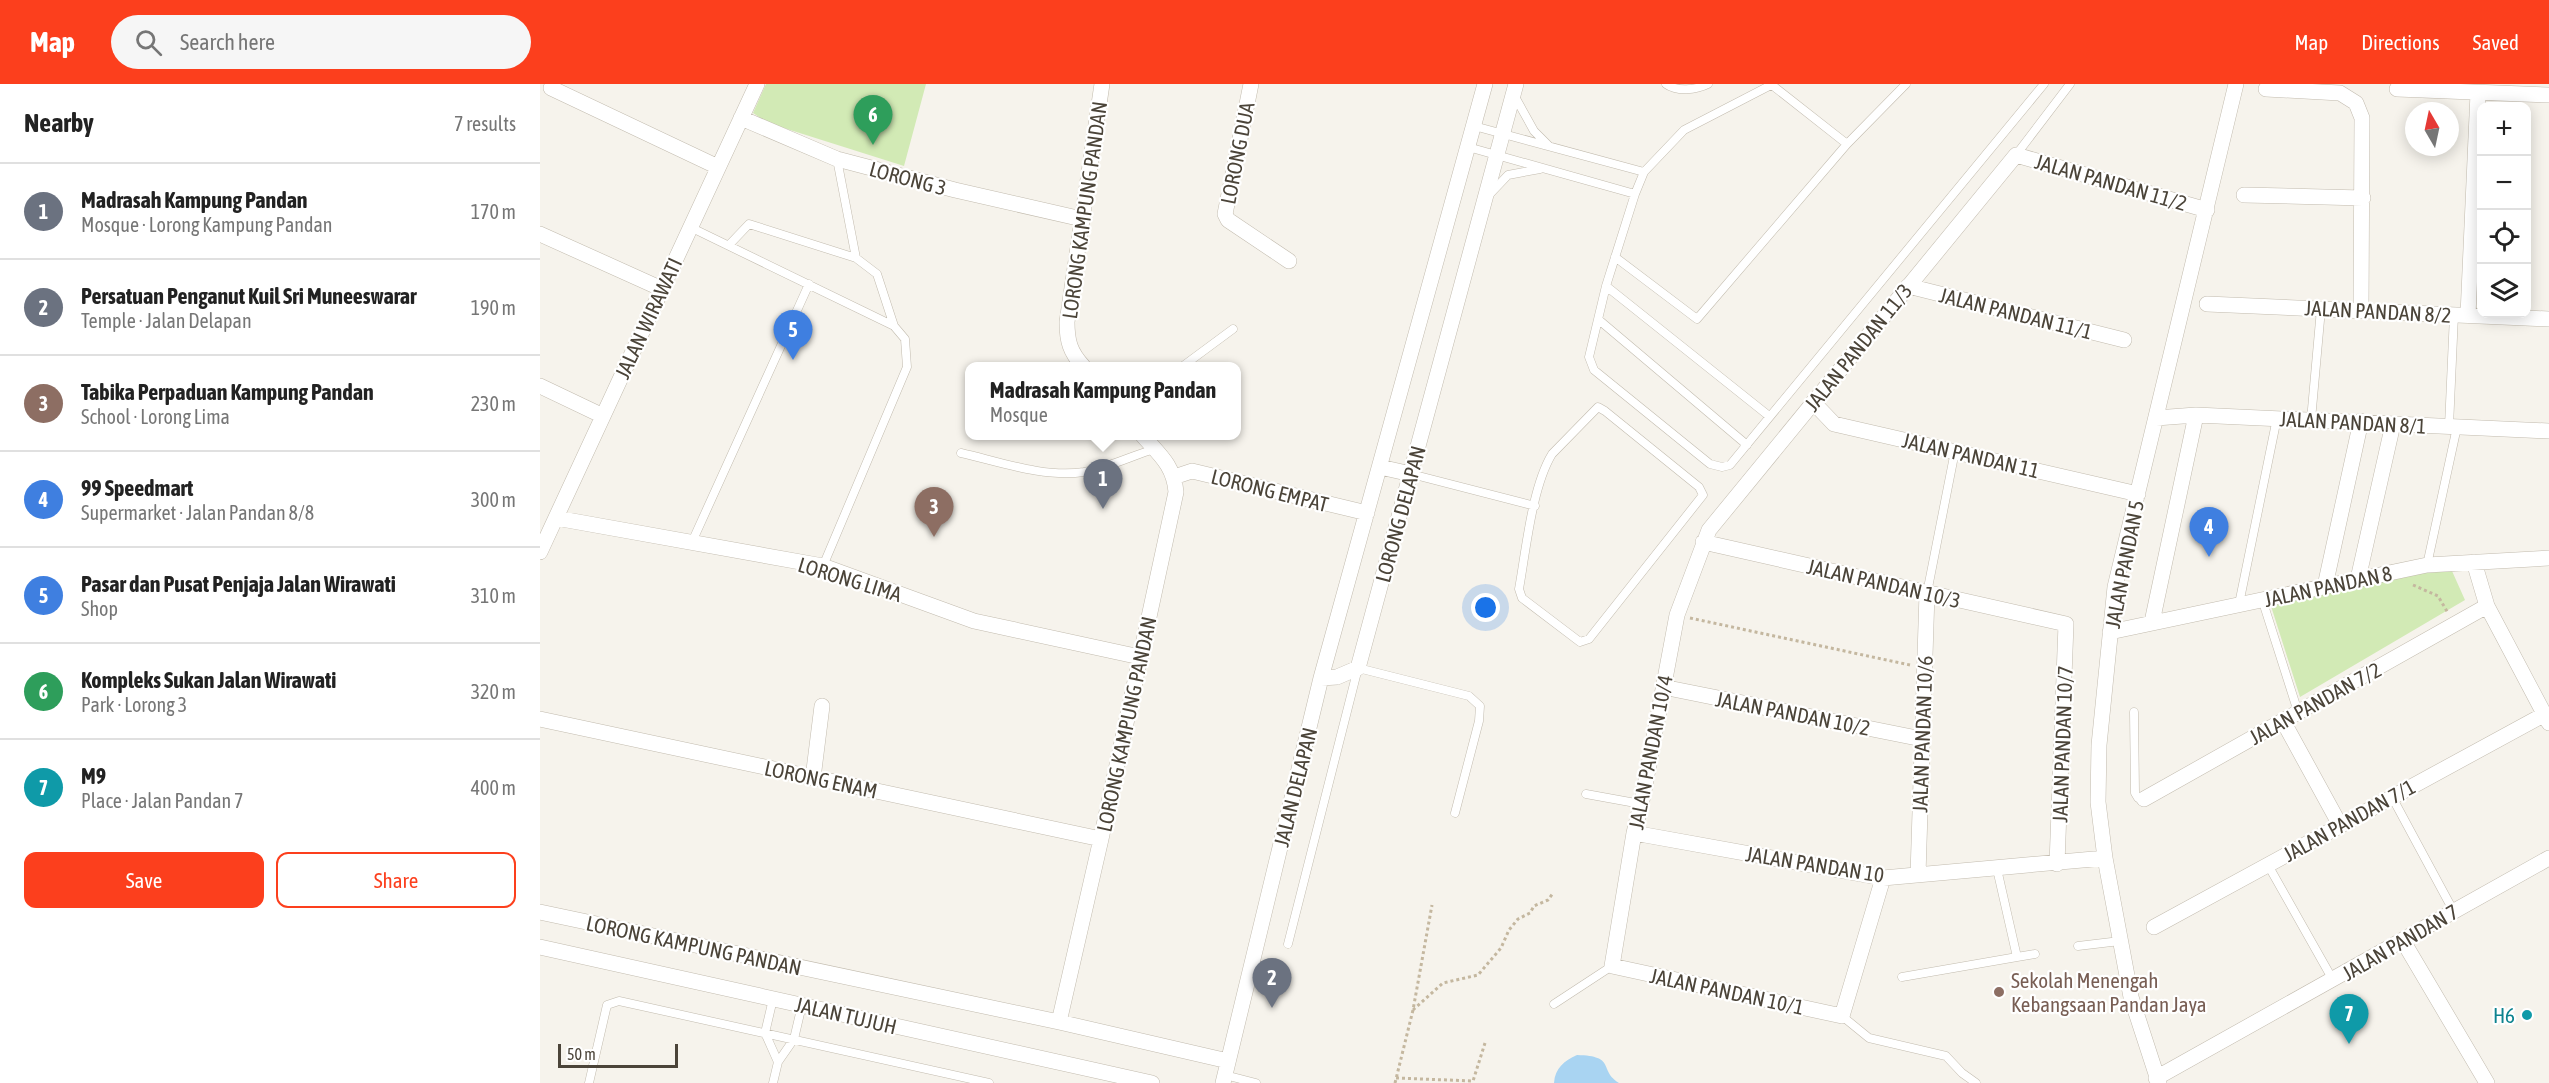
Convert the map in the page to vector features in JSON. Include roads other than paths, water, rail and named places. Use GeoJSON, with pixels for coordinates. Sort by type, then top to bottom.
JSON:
{"type":"FeatureCollection","features":[{"type":"Feature","properties":{"kind":"street","name":"JALAN WIRAWATI"},"geometry":{"type":"LineString","coordinates":[[541,548],[757,84]]}},
{"type":"Feature","properties":{"kind":"street","name":"LORONG KAMPUNG PANDAN"},"geometry":{"type":"LineString","coordinates":[[1079,362],[1072,354],[1066,330],[1102,84]]}},
{"type":"Feature","properties":{"kind":"street","name":"LORONG DUA"},"geometry":{"type":"LineString","coordinates":[[1251,84],[1226,214],[1228,220],[1289,261]]}},
{"type":"Feature","properties":{"kind":"street","name":"LORONG DELAPAN"},"geometry":{"type":"LineString","coordinates":[[1367,513],[1485,84]]}},
{"type":"Feature","properties":{"kind":"street","name":"JALAN PANDAN 5"},"geometry":{"type":"LineString","coordinates":[[2158,1080],[2131,997],[2105,858],[2098,802],[2099,745],[2115,587],[2236,84]]}},
{"type":"Feature","properties":{"kind":"street"},"geometry":{"type":"LineString","coordinates":[[552,88],[718,167]]}},
{"type":"Feature","properties":{"kind":"street","name":"LORONG DELAPAN"},"geometry":{"type":"LineString","coordinates":[[1358,668],[1514,89]]}},
{"type":"Feature","properties":{"kind":"street"},"geometry":{"type":"LineString","coordinates":[[2266,89],[2340,93],[2356,103],[2362,118],[2361,311]]}},
{"type":"Feature","properties":{"kind":"street"},"geometry":{"type":"LineString","coordinates":[[2397,89],[2549,96]]}},
{"type":"Feature","properties":{"kind":"street"},"geometry":{"type":"LineString","coordinates":[[2461,315],[2478,93]]}},
{"type":"Feature","properties":{"kind":"street","name":"LORONG 3"},"geometry":{"type":"LineString","coordinates":[[741,118],[837,159],[943,187],[1082,219]]}},
{"type":"Feature","properties":{"kind":"street","name":"JALAN PANDAN 11/2"},"geometry":{"type":"LineString","coordinates":[[2016,155],[2206,210]]}},
{"type":"Feature","properties":{"kind":"street","name":"JALAN PANDAN 11/3"},"geometry":{"type":"LineString","coordinates":[[1703,542],[1709,530],[2016,155]]}},
{"type":"Feature","properties":{"kind":"street"},"geometry":{"type":"LineString","coordinates":[[2244,195],[2363,198]]}},
{"type":"Feature","properties":{"kind":"street"},"geometry":{"type":"LineString","coordinates":[[540,234],[662,289]]}},
{"type":"Feature","properties":{"kind":"street","name":"JALAN PANDAN 11/1"},"geometry":{"type":"LineString","coordinates":[[1908,286],[2124,340]]}},
{"type":"Feature","properties":{"kind":"street","name":"JALAN PANDAN 8/2"},"geometry":{"type":"LineString","coordinates":[[2207,304],[2549,319]]}},
{"type":"Feature","properties":{"kind":"street"},"geometry":{"type":"LineString","coordinates":[[540,386],[603,416]]}},
{"type":"Feature","properties":{"kind":"street","name":"JALAN PANDAN 11"},"geometry":{"type":"LineString","coordinates":[[1813,402],[1834,424],[2138,494]]}},
{"type":"Feature","properties":{"kind":"street"},"geometry":{"type":"LineString","coordinates":[[2152,622],[2196,415]]}},
{"type":"Feature","properties":{"kind":"street","name":"JALAN PANDAN 8/1"},"geometry":{"type":"LineString","coordinates":[[2156,418],[2196,415],[2549,431]]}},
{"type":"Feature","properties":{"kind":"street"},"geometry":{"type":"LineString","coordinates":[[2325,586],[2361,422]]}},
{"type":"Feature","properties":{"kind":"street"},"geometry":{"type":"LineString","coordinates":[[2358,579],[2393,424]]}},
{"type":"Feature","properties":{"kind":"street"},"geometry":{"type":"LineString","coordinates":[[1147,440],[1171,468],[1174,477]]}},
{"type":"Feature","properties":{"kind":"street"},"geometry":{"type":"LineString","coordinates":[[1380,467],[1411,474]]}},
{"type":"Feature","properties":{"kind":"street","name":"LORONG EMPAT"},"geometry":{"type":"LineString","coordinates":[[1174,477],[1192,471],[1367,513]]}},
{"type":"Feature","properties":{"kind":"street","name":"LORONG KAMPUNG PANDAN"},"geometry":{"type":"LineString","coordinates":[[1059,1022],[1176,492],[1174,477]]}},
{"type":"Feature","properties":{"kind":"street","name":"JALAN DELAPAN"},"geometry":{"type":"LineString","coordinates":[[1225,1073],[1321,678],[1367,513]]}},
{"type":"Feature","properties":{"kind":"street","name":"LORONG LIMA"},"geometry":{"type":"LineString","coordinates":[[556,518],[823,566],[974,621],[1140,657]]}},
{"type":"Feature","properties":{"kind":"street","name":"JALAN PANDAN 10/3"},"geometry":{"type":"LineString","coordinates":[[1703,542],[2066,624]]}},
{"type":"Feature","properties":{"kind":"street","name":"JALAN PANDAN 10/4"},"geometry":{"type":"LineString","coordinates":[[1612,966],[1634,833],[1677,615],[1703,542]]}},
{"type":"Feature","properties":{"kind":"street","name":"JALAN PANDAN 8"},"geometry":{"type":"LineString","coordinates":[[2110,632],[2427,565],[2549,558]]}},
{"type":"Feature","properties":{"kind":"street"},"geometry":{"type":"LineString","coordinates":[[2474,562],[2487,606],[2547,718]]}},
{"type":"Feature","properties":{"kind":"street","name":"JALAN PANDAN 10/6"},"geometry":{"type":"LineString","coordinates":[[1918,875],[1927,593]]}},
{"type":"Feature","properties":{"kind":"street","name":"JALAN PANDAN 7/2"},"geometry":{"type":"LineString","coordinates":[[2144,800],[2487,606]]}},
{"type":"Feature","properties":{"kind":"street","name":"JALAN PANDAN 10/7"},"geometry":{"type":"LineString","coordinates":[[2057,864],[2066,624]]}},
{"type":"Feature","properties":{"kind":"street"},"geometry":{"type":"LineString","coordinates":[[1321,678],[1336,677],[1358,668]]}},
{"type":"Feature","properties":{"kind":"street","name":"JALAN PANDAN 10/2"},"geometry":{"type":"LineString","coordinates":[[1663,687],[1922,739]]}},
{"type":"Feature","properties":{"kind":"street"},"geometry":{"type":"LineString","coordinates":[[813,778],[822,706]]}},
{"type":"Feature","properties":{"kind":"street","name":"JALAN PANDAN 7/1"},"geometry":{"type":"LineString","coordinates":[[2154,927],[2392,797],[2547,718]]}},
{"type":"Feature","properties":{"kind":"street","name":"LORONG ENAM"},"geometry":{"type":"LineString","coordinates":[[540,719],[1101,839]]}},
{"type":"Feature","properties":{"kind":"street"},"geometry":{"type":"LineString","coordinates":[[2283,721],[2340,825]]}},
{"type":"Feature","properties":{"kind":"street","name":"JALAN PANDAN 10"},"geometry":{"type":"LineString","coordinates":[[1634,833],[1883,878],[2105,858]]}},
{"type":"Feature","properties":{"kind":"street","name":"JALAN PANDAN 7"},"geometry":{"type":"LineString","coordinates":[[2158,1080],[2549,858]]}},
{"type":"Feature","properties":{"kind":"street"},"geometry":{"type":"LineString","coordinates":[[1842,1016],[1883,878]]}},
{"type":"Feature","properties":{"kind":"street","name":"LORONG KAMPUNG PANDAN"},"geometry":{"type":"LineString","coordinates":[[540,912],[1059,1022],[1225,1073]]}},
{"type":"Feature","properties":{"kind":"street"},"geometry":{"type":"LineString","coordinates":[[2403,940],[2487,1083]]}},
{"type":"Feature","properties":{"kind":"street","name":"JALAN TUJUH"},"geometry":{"type":"LineString","coordinates":[[540,947],[1152,1083]]}},
{"type":"Feature","properties":{"kind":"street","name":"JALAN PANDAN 10/1"},"geometry":{"type":"LineString","coordinates":[[1612,966],[1842,1016]]}},
{"type":"Feature","properties":{"kind":"lane"},"geometry":{"type":"LineString","coordinates":[[1666,84],[1673,89],[1699,88],[1708,84]]}},
{"type":"Feature","properties":{"kind":"lane"},"geometry":{"type":"LineString","coordinates":[[1847,144],[1773,84],[1684,130],[1644,172],[1606,286],[1589,357],[1594,370],[1710,464],[1722,467],[1730,465],[2044,84]]}},
{"type":"Feature","properties":{"kind":"lane"},"geometry":{"type":"LineString","coordinates":[[1615,257],[1697,319],[1847,144],[1906,84]]}},
{"type":"Feature","properties":{"kind":"lane"},"geometry":{"type":"LineString","coordinates":[[2016,155],[2070,84]]}},
{"type":"Feature","properties":{"kind":"lane"},"geometry":{"type":"LineString","coordinates":[[1514,89],[1530,124],[1549,146]]}},
{"type":"Feature","properties":{"kind":"lane"},"geometry":{"type":"LineString","coordinates":[[1474,126],[1644,172]]}},
{"type":"Feature","properties":{"kind":"lane"},"geometry":{"type":"LineString","coordinates":[[1468,147],[1635,194]]}},
{"type":"Feature","properties":{"kind":"lane"},"geometry":{"type":"LineString","coordinates":[[837,159],[856,258]]}},
{"type":"Feature","properties":{"kind":"lane"},"geometry":{"type":"LineString","coordinates":[[1485,198],[1508,175],[1544,168]]}},
{"type":"Feature","properties":{"kind":"lane"},"geometry":{"type":"LineString","coordinates":[[729,245],[749,224],[856,258],[877,274],[894,326],[905,339],[907,367],[823,566]]}},
{"type":"Feature","properties":{"kind":"lane"},"geometry":{"type":"LineString","coordinates":[[690,227],[894,326]]}},
{"type":"Feature","properties":{"kind":"lane"},"geometry":{"type":"LineString","coordinates":[[691,543],[809,284]]}},
{"type":"Feature","properties":{"kind":"lane"},"geometry":{"type":"LineString","coordinates":[[1606,286],[1769,416]]}},
{"type":"Feature","properties":{"kind":"lane"},"geometry":{"type":"LineString","coordinates":[[2311,420],[2321,309]]}},
{"type":"Feature","properties":{"kind":"lane"},"geometry":{"type":"LineString","coordinates":[[2427,565],[2453,426],[2461,315]]}},
{"type":"Feature","properties":{"kind":"lane"},"geometry":{"type":"LineString","coordinates":[[1599,320],[1747,445]]}},
{"type":"Feature","properties":{"kind":"lane"},"geometry":{"type":"LineString","coordinates":[[1188,362],[1233,329]]}},
{"type":"Feature","properties":{"kind":"lane"},"geometry":{"type":"LineString","coordinates":[[1598,407],[1700,487],[1703,495],[1589,639],[1580,642],[1522,598],[1519,592],[1535,506],[1544,471],[1552,454],[1598,407]]}},
{"type":"Feature","properties":{"kind":"lane"},"geometry":{"type":"LineString","coordinates":[[2239,604],[2277,418]]}},
{"type":"Feature","properties":{"kind":"lane"},"geometry":{"type":"LineString","coordinates":[[962,453],[1048,473],[1067,473],[1086,472],[1154,449]]}},
{"type":"Feature","properties":{"kind":"lane"},"geometry":{"type":"LineString","coordinates":[[1927,593],[1955,451]]}},
{"type":"Feature","properties":{"kind":"lane"},"geometry":{"type":"LineString","coordinates":[[1411,474],[1535,506]]}},
{"type":"Feature","properties":{"kind":"lane"},"geometry":{"type":"LineString","coordinates":[[2262,599],[2298,712]]}},
{"type":"Feature","properties":{"kind":"lane"},"geometry":{"type":"LineString","coordinates":[[1358,668],[1469,696],[1480,706],[1479,721],[1455,813]]}},
{"type":"Feature","properties":{"kind":"lane","name":"LORONG DELAPAN"},"geometry":{"type":"LineString","coordinates":[[1288,944],[1358,668]]}},
{"type":"Feature","properties":{"kind":"lane"},"geometry":{"type":"LineString","coordinates":[[2134,712],[2135,793],[2138,798],[2144,800]]}},
{"type":"Feature","properties":{"kind":"lane"},"geometry":{"type":"LineString","coordinates":[[1586,794],[1641,804]]}},
{"type":"Feature","properties":{"kind":"lane"},"geometry":{"type":"LineString","coordinates":[[2392,797],[2454,912]]}},
{"type":"Feature","properties":{"kind":"lane"},"geometry":{"type":"LineString","coordinates":[[2268,865],[2333,980]]}},
{"type":"Feature","properties":{"kind":"lane"},"geometry":{"type":"LineString","coordinates":[[1997,869],[2017,957]]}},
{"type":"Feature","properties":{"kind":"lane"},"geometry":{"type":"LineString","coordinates":[[2078,946],[2120,941]]}},
{"type":"Feature","properties":{"kind":"lane"},"geometry":{"type":"LineString","coordinates":[[1902,977],[2035,954]]}},
{"type":"Feature","properties":{"kind":"lane"},"geometry":{"type":"LineString","coordinates":[[1554,1004],[1612,966]]}},
{"type":"Feature","properties":{"kind":"lane"},"geometry":{"type":"LineString","coordinates":[[772,999],[765,1033],[778,1062]]}},
{"type":"Feature","properties":{"kind":"lane"},"geometry":{"type":"LineString","coordinates":[[590,1083],[607,1005],[613,1002],[794,1039],[983,1082]]}},
{"type":"Feature","properties":{"kind":"lane"},"geometry":{"type":"LineString","coordinates":[[773,1083],[778,1062],[794,1039],[802,1005]]}},
{"type":"Feature","properties":{"kind":"lane","name":"JALAN PANDAN 10/1"},"geometry":{"type":"LineString","coordinates":[[1842,1016],[1869,1038],[1946,1056],[1962,1073],[1976,1083]]}},
{"type":"Feature","properties":{"kind":"lane"},"geometry":{"type":"LineString","coordinates":[[1225,1073],[1256,1083]]}},
{"type":"Feature","properties":{"kind":"water"},"geometry":{"type":"Polygon","coordinates":[[[1577,1055],[1589,1056],[1602,1061],[1619,1083],[1554,1083],[1556,1073],[1561,1066],[1577,1055]]]}},
{"type":"Feature","properties":{"kind":"place","name":"Kompleks Sukan Jalan Wirawati"},"geometry":{"type":"Point","coordinates":[873,145]}},
{"type":"Feature","properties":{"kind":"place","name":"Pasar dan Pusat Penjaja Jalan Wirawati"},"geometry":{"type":"Point","coordinates":[793,360]}},
{"type":"Feature","properties":{"kind":"place","name":"Madrasah Kampung Pandan"},"geometry":{"type":"Point","coordinates":[1103,509]}},
{"type":"Feature","properties":{"kind":"place","name":"Tabika Perpaduan Kampung Pandan"},"geometry":{"type":"Point","coordinates":[934,537]}},
{"type":"Feature","properties":{"kind":"place","name":"99 Speedmart"},"geometry":{"type":"Point","coordinates":[2209,557]}},
{"type":"Feature","properties":{"kind":"place","name":"Sekolah Menengah Kebangsaan Pandan Jaya"},"geometry":{"type":"Point","coordinates":[1999,992]}},
{"type":"Feature","properties":{"kind":"place","name":"Persatuan Penganut Kuil Sri Muneeswarar"},"geometry":{"type":"Point","coordinates":[1272,1008]}},
{"type":"Feature","properties":{"kind":"place","name":"H6"},"geometry":{"type":"Point","coordinates":[2527,1015]}},
{"type":"Feature","properties":{"kind":"place","name":"M9"},"geometry":{"type":"Point","coordinates":[2349,1044]}}]}
